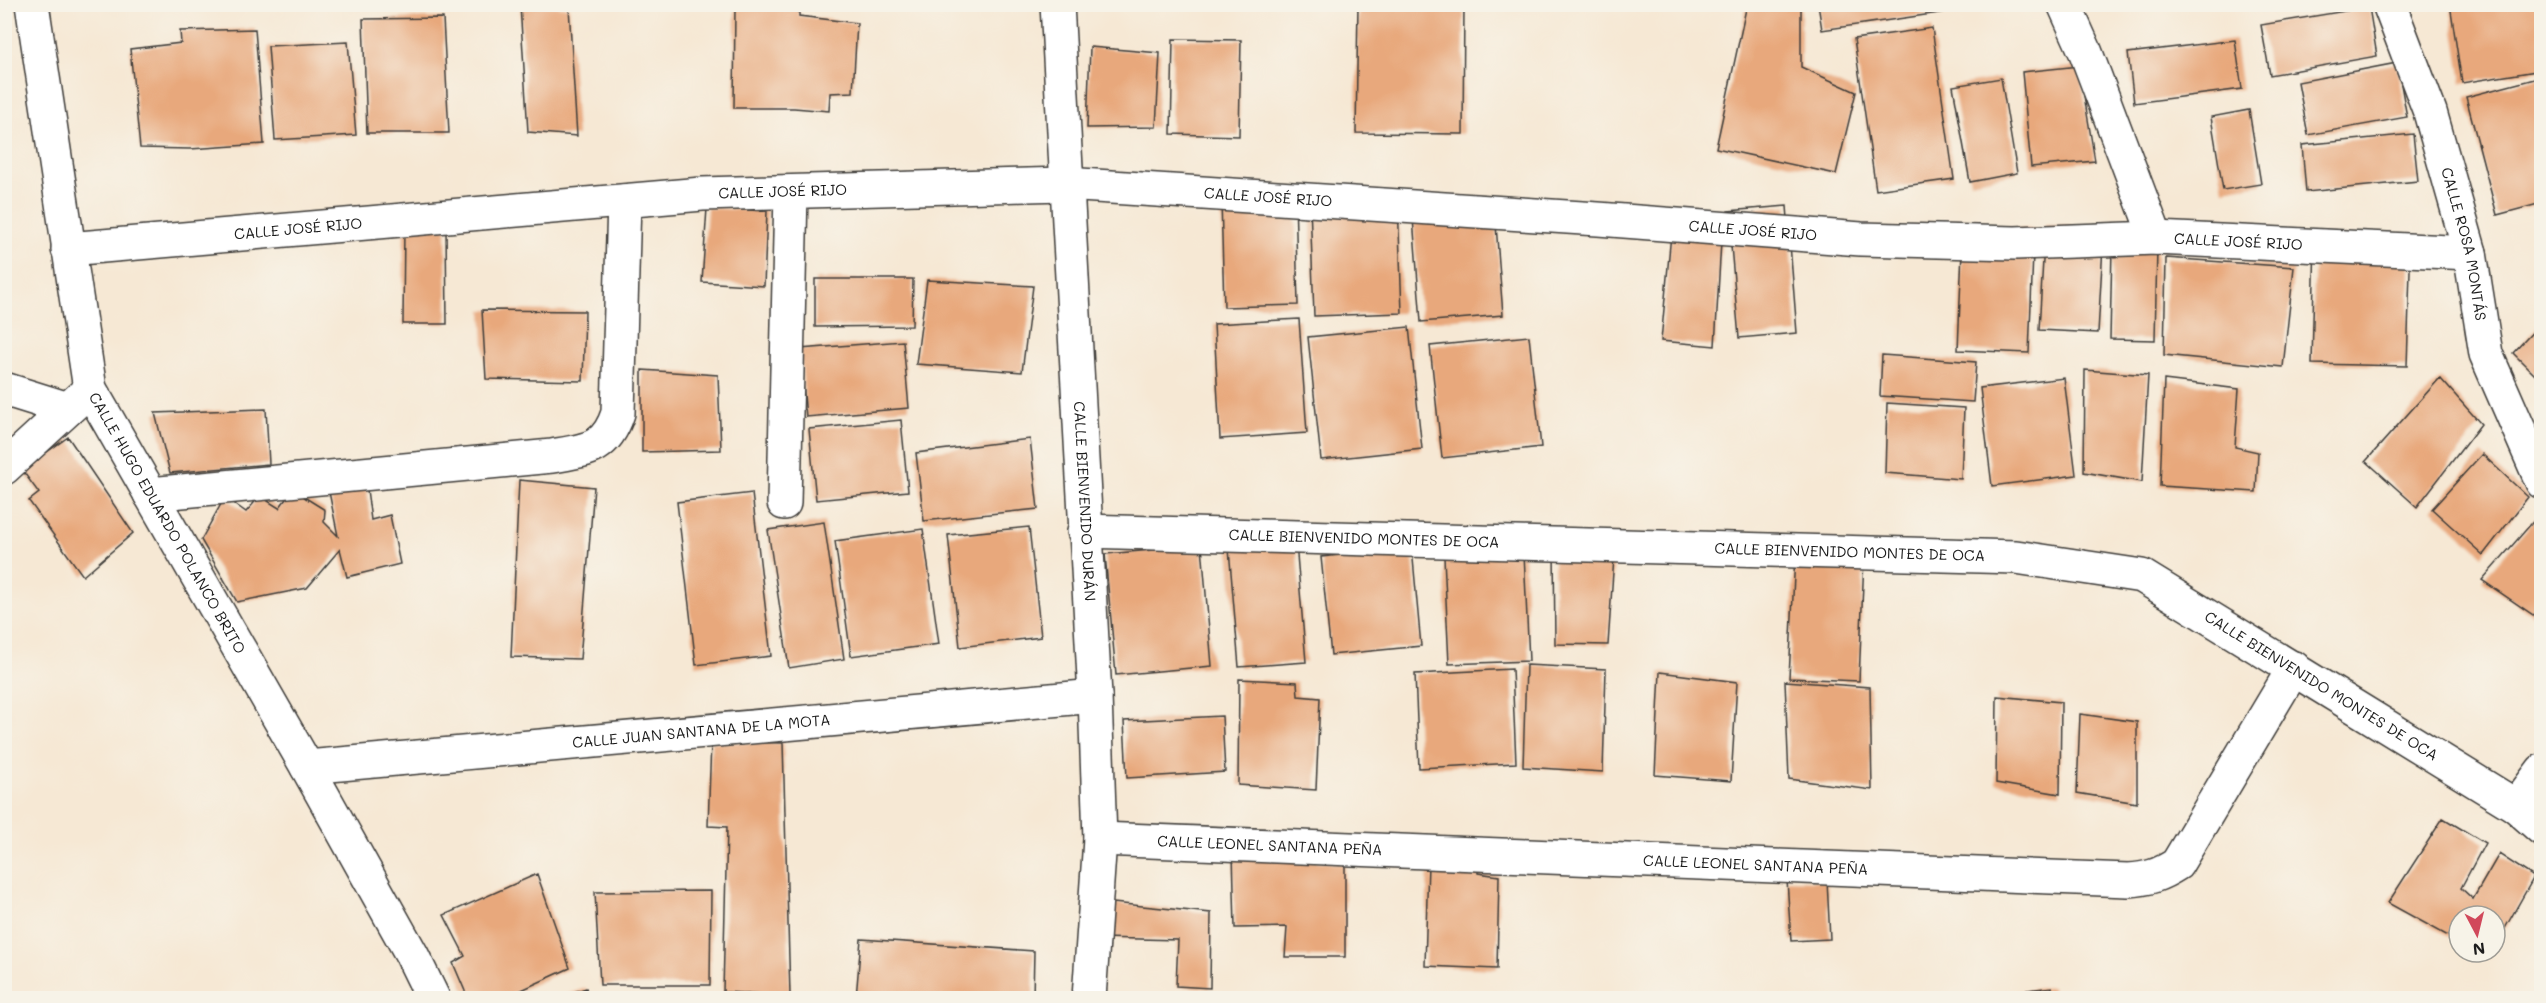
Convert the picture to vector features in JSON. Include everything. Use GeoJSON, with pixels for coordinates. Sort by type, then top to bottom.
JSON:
{"type":"FeatureCollection","features":[{"type":"Feature","properties":{"kind":"street","name":"CALLE HUGO EDUARDO POLANCO BRITO"},"geometry":{"type":"LineString","coordinates":[[32,4],[68,249],[79,399],[150,494],[307,767],[406,945],[433,999]]}},
{"type":"Feature","properties":{"kind":"street","name":"CALLE BIENVENIDO DURÁN"},"geometry":{"type":"LineString","coordinates":[[1057,4],[1084,531],[1095,696],[1100,839],[1089,999]]}},
{"type":"Feature","properties":{"kind":"street"},"geometry":{"type":"LineString","coordinates":[[2064,4],[2086,52],[2156,238]]}},
{"type":"Feature","properties":{"kind":"street","name":"CALLE ROSA MONTÁS"},"geometry":{"type":"LineString","coordinates":[[2389,4],[2430,112],[2470,253],[2486,354],[2541,482]]}},
{"type":"Feature","properties":{"kind":"street","name":"CALLE JOSÉ RIJO"},"geometry":{"type":"LineString","coordinates":[[68,249],[702,194],[1065,184],[1586,218],[1861,239],[2015,243],[2156,238],[2470,253]]}},
{"type":"Feature","properties":{"kind":"street"},"geometry":{"type":"LineString","coordinates":[[784,503],[791,192]]}},
{"type":"Feature","properties":{"kind":"street"},"geometry":{"type":"LineString","coordinates":[[150,494],[552,456],[586,450],[604,442],[613,429],[618,413],[624,201]]}},
{"type":"Feature","properties":{"kind":"street"},"geometry":{"type":"LineString","coordinates":[[4,389],[79,399]]}},
{"type":"Feature","properties":{"kind":"street"},"geometry":{"type":"LineString","coordinates":[[4,468],[79,399]]}},
{"type":"Feature","properties":{"kind":"street","name":"CALLE BIENVENIDO MONTES DE OCA"},"geometry":{"type":"LineString","coordinates":[[1084,531],[2016,557],[2142,576],[2516,806],[2541,828]]}},
{"type":"Feature","properties":{"kind":"street","name":"CALLE LEONEL SANTANA PEÑA"},"geometry":{"type":"LineString","coordinates":[[1100,839],[2145,879],[2156,877],[2176,864],[2294,668]]}},
{"type":"Feature","properties":{"kind":"street","name":"CALLE JUAN SANTANA DE LA MOTA"},"geometry":{"type":"LineString","coordinates":[[307,767],[1095,696]]}},
{"type":"Feature","properties":{"kind":"street"},"geometry":{"type":"LineString","coordinates":[[2516,806],[2541,771]]}},
{"type":"Feature","properties":{"kind":"building"},"geometry":{"type":"Polygon","coordinates":[[[1358,4],[1464,4],[1463,134],[1356,133],[1358,4]]]}},
{"type":"Feature","properties":{"kind":"building"},"geometry":{"type":"Polygon","coordinates":[[[1747,4],[1801,4],[1801,67],[1856,92],[1836,174],[1716,148],[1747,4]]]}},
{"type":"Feature","properties":{"kind":"building"},"geometry":{"type":"Polygon","coordinates":[[[1818,4],[1987,4],[1987,6],[1822,30],[1818,4]]]}},
{"type":"Feature","properties":{"kind":"building"},"geometry":{"type":"Polygon","coordinates":[[[2450,4],[2542,4],[2542,70],[2462,83],[2450,4]]]}},
{"type":"Feature","properties":{"kind":"building"},"geometry":{"type":"Polygon","coordinates":[[[520,5],[569,7],[577,136],[528,132],[520,5]]]}},
{"type":"Feature","properties":{"kind":"building"},"geometry":{"type":"Polygon","coordinates":[[[735,6],[799,6],[799,16],[857,23],[853,92],[830,93],[829,111],[794,108],[734,108],[735,6]]]}},
{"type":"Feature","properties":{"kind":"building"},"geometry":{"type":"Polygon","coordinates":[[[2369,7],[2377,56],[2270,75],[2261,25],[2369,7]]]}},
{"type":"Feature","properties":{"kind":"building"},"geometry":{"type":"Polygon","coordinates":[[[443,18],[449,133],[367,133],[363,19],[443,18]]]}},
{"type":"Feature","properties":{"kind":"building"},"geometry":{"type":"Polygon","coordinates":[[[1932,28],[1954,179],[1876,190],[1854,39],[1932,28]]]}},
{"type":"Feature","properties":{"kind":"building"},"geometry":{"type":"Polygon","coordinates":[[[255,29],[264,144],[190,149],[140,148],[130,49],[181,43],[180,31],[255,29]]]}},
{"type":"Feature","properties":{"kind":"building"},"geometry":{"type":"Polygon","coordinates":[[[1173,39],[1241,40],[1239,136],[1171,134],[1173,39]]]}},
{"type":"Feature","properties":{"kind":"building"},"geometry":{"type":"Polygon","coordinates":[[[2235,40],[2242,89],[2134,103],[2128,53],[2235,40]]]}},
{"type":"Feature","properties":{"kind":"building"},"geometry":{"type":"Polygon","coordinates":[[[348,42],[356,135],[275,140],[268,46],[348,42]]]}},
{"type":"Feature","properties":{"kind":"building"},"geometry":{"type":"Polygon","coordinates":[[[1090,47],[1160,53],[1156,127],[1087,128],[1090,47]]]}},
{"type":"Feature","properties":{"kind":"building"},"geometry":{"type":"Polygon","coordinates":[[[2397,63],[2407,117],[2308,135],[2298,82],[2397,63]]]}},
{"type":"Feature","properties":{"kind":"building"},"geometry":{"type":"Polygon","coordinates":[[[2079,66],[2095,161],[2031,167],[2022,72],[2079,66]]]}},
{"type":"Feature","properties":{"kind":"building"},"geometry":{"type":"Polygon","coordinates":[[[2542,77],[2542,203],[2497,215],[2466,97],[2542,77]]]}},
{"type":"Feature","properties":{"kind":"building"},"geometry":{"type":"Polygon","coordinates":[[[2001,78],[2017,173],[1970,182],[1953,86],[2001,78]]]}},
{"type":"Feature","properties":{"kind":"building"},"geometry":{"type":"Polygon","coordinates":[[[2249,110],[2261,184],[2223,190],[2211,117],[2249,110]]]}},
{"type":"Feature","properties":{"kind":"building"},"geometry":{"type":"Polygon","coordinates":[[[2413,134],[2418,181],[2306,192],[2302,145],[2413,134]]]}},
{"type":"Feature","properties":{"kind":"building"},"geometry":{"type":"Polygon","coordinates":[[[1295,198],[1298,305],[1224,307],[1221,200],[1295,198]]]}},
{"type":"Feature","properties":{"kind":"building"},"geometry":{"type":"Polygon","coordinates":[[[1494,199],[1503,315],[1421,322],[1412,205],[1494,199]]]}},
{"type":"Feature","properties":{"kind":"building"},"geometry":{"type":"Polygon","coordinates":[[[1398,201],[1402,313],[1314,316],[1310,204],[1398,201]]]}},
{"type":"Feature","properties":{"kind":"building"},"geometry":{"type":"Polygon","coordinates":[[[1787,206],[1797,333],[1739,338],[1728,211],[1787,206]]]}},
{"type":"Feature","properties":{"kind":"building"},"geometry":{"type":"Polygon","coordinates":[[[707,208],[767,211],[764,286],[702,282],[707,208]]]}},
{"type":"Feature","properties":{"kind":"building"},"geometry":{"type":"Polygon","coordinates":[[[2045,225],[2104,228],[2098,333],[2039,330],[2045,225]]]}},
{"type":"Feature","properties":{"kind":"building"},"geometry":{"type":"Polygon","coordinates":[[[404,226],[446,228],[447,324],[403,324],[404,226]]]}},
{"type":"Feature","properties":{"kind":"building"},"geometry":{"type":"Polygon","coordinates":[[[1963,226],[2034,229],[2029,353],[1958,350],[1963,226]]]}},
{"type":"Feature","properties":{"kind":"building"},"geometry":{"type":"Polygon","coordinates":[[[1671,234],[1721,241],[1715,346],[1661,341],[1671,234]]]}},
{"type":"Feature","properties":{"kind":"building"},"geometry":{"type":"Polygon","coordinates":[[[2315,237],[2411,239],[2407,366],[2312,364],[2315,237]]]}},
{"type":"Feature","properties":{"kind":"building"},"geometry":{"type":"Polygon","coordinates":[[[2112,247],[2157,249],[2155,340],[2110,339],[2112,247]]]}},
{"type":"Feature","properties":{"kind":"building"},"geometry":{"type":"Polygon","coordinates":[[[2166,258],[2294,267],[2283,367],[2164,355],[2166,258]]]}},
{"type":"Feature","properties":{"kind":"building"},"geometry":{"type":"Polygon","coordinates":[[[815,279],[913,279],[912,326],[815,327],[815,279]]]}},
{"type":"Feature","properties":{"kind":"building"},"geometry":{"type":"Polygon","coordinates":[[[927,280],[1033,286],[1022,372],[916,364],[927,280]]]}},
{"type":"Feature","properties":{"kind":"building"},"geometry":{"type":"Polygon","coordinates":[[[482,310],[585,311],[583,381],[486,379],[482,310]]]}},
{"type":"Feature","properties":{"kind":"building"},"geometry":{"type":"Polygon","coordinates":[[[1299,319],[1307,433],[1220,439],[1214,324],[1299,319]]]}},
{"type":"Feature","properties":{"kind":"building"},"geometry":{"type":"Polygon","coordinates":[[[2542,322],[2542,382],[2513,353],[2542,322]]]}},
{"type":"Feature","properties":{"kind":"building"},"geometry":{"type":"Polygon","coordinates":[[[1409,327],[1422,449],[1321,460],[1308,337],[1409,327]]]}},
{"type":"Feature","properties":{"kind":"building"},"geometry":{"type":"Polygon","coordinates":[[[1529,336],[1541,447],[1442,458],[1430,346],[1529,336]]]}},
{"type":"Feature","properties":{"kind":"building"},"geometry":{"type":"Polygon","coordinates":[[[903,341],[909,408],[806,417],[800,349],[903,341]]]}},
{"type":"Feature","properties":{"kind":"building"},"geometry":{"type":"Polygon","coordinates":[[[1882,355],[1976,362],[1973,402],[1880,396],[1882,355]]]}},
{"type":"Feature","properties":{"kind":"building"},"geometry":{"type":"Polygon","coordinates":[[[642,370],[718,375],[721,450],[642,452],[642,370]]]}},
{"type":"Feature","properties":{"kind":"building"},"geometry":{"type":"Polygon","coordinates":[[[2085,370],[2148,375],[2142,482],[2084,472],[2085,370]]]}},
{"type":"Feature","properties":{"kind":"building"},"geometry":{"type":"Polygon","coordinates":[[[2064,378],[2076,475],[1992,486],[1980,388],[2064,378]]]}},
{"type":"Feature","properties":{"kind":"building"},"geometry":{"type":"Polygon","coordinates":[[[2440,378],[2481,424],[2417,507],[2366,461],[2440,378]]]}},
{"type":"Feature","properties":{"kind":"building"},"geometry":{"type":"Polygon","coordinates":[[[2164,380],[2239,389],[2235,447],[2258,452],[2256,492],[2160,486],[2164,380]]]}},
{"type":"Feature","properties":{"kind":"building"},"geometry":{"type":"Polygon","coordinates":[[[1887,403],[1964,408],[1961,479],[1885,473],[1887,403]]]}},
{"type":"Feature","properties":{"kind":"building"},"geometry":{"type":"Polygon","coordinates":[[[266,409],[269,464],[170,473],[155,413],[266,409]]]}},
{"type":"Feature","properties":{"kind":"building"},"geometry":{"type":"Polygon","coordinates":[[[901,420],[908,491],[816,500],[809,429],[901,420]]]}},
{"type":"Feature","properties":{"kind":"building"},"geometry":{"type":"Polygon","coordinates":[[[68,437],[133,533],[83,576],[29,501],[39,493],[22,470],[68,437]]]}},
{"type":"Feature","properties":{"kind":"building"},"geometry":{"type":"Polygon","coordinates":[[[1030,439],[1038,509],[924,521],[916,453],[1030,439]]]}},
{"type":"Feature","properties":{"kind":"building"},"geometry":{"type":"Polygon","coordinates":[[[2482,454],[2528,497],[2483,555],[2432,509],[2482,454]]]}},
{"type":"Feature","properties":{"kind":"building"},"geometry":{"type":"Polygon","coordinates":[[[519,480],[594,487],[580,659],[511,657],[519,480]]]}},
{"type":"Feature","properties":{"kind":"building"},"geometry":{"type":"Polygon","coordinates":[[[366,482],[371,520],[390,515],[400,564],[347,577],[340,549],[307,588],[237,602],[201,540],[225,497],[246,512],[260,496],[279,508],[293,490],[325,510],[324,522],[338,536],[328,487],[366,482]]]}},
{"type":"Feature","properties":{"kind":"building"},"geometry":{"type":"Polygon","coordinates":[[[752,493],[771,656],[696,665],[677,502],[752,493]]]}},
{"type":"Feature","properties":{"kind":"building"},"geometry":{"type":"Polygon","coordinates":[[[2538,516],[2542,519],[2542,621],[2482,580],[2538,516]]]}},
{"type":"Feature","properties":{"kind":"building"},"geometry":{"type":"Polygon","coordinates":[[[824,522],[844,659],[789,668],[768,530],[824,522]]]}},
{"type":"Feature","properties":{"kind":"building"},"geometry":{"type":"Polygon","coordinates":[[[1029,527],[1041,637],[960,647],[948,535],[1029,527]]]}},
{"type":"Feature","properties":{"kind":"building"},"geometry":{"type":"Polygon","coordinates":[[[923,529],[939,644],[851,656],[835,541],[923,529]]]}},
{"type":"Feature","properties":{"kind":"building"},"geometry":{"type":"Polygon","coordinates":[[[1296,543],[1306,662],[1239,667],[1229,549],[1296,543]]]}},
{"type":"Feature","properties":{"kind":"building"},"geometry":{"type":"Polygon","coordinates":[[[1202,546],[1212,666],[1116,675],[1105,554],[1202,546]]]}},
{"type":"Feature","properties":{"kind":"building"},"geometry":{"type":"Polygon","coordinates":[[[1412,548],[1421,646],[1331,655],[1321,557],[1412,548]]]}},
{"type":"Feature","properties":{"kind":"building"},"geometry":{"type":"Polygon","coordinates":[[[1554,550],[1614,557],[1608,645],[1555,644],[1554,550]]]}},
{"type":"Feature","properties":{"kind":"building"},"geometry":{"type":"Polygon","coordinates":[[[1524,554],[1529,661],[1449,664],[1444,557],[1524,554]]]}},
{"type":"Feature","properties":{"kind":"building"},"geometry":{"type":"Polygon","coordinates":[[[1795,555],[1864,558],[1859,681],[1789,678],[1795,555]]]}},
{"type":"Feature","properties":{"kind":"building"},"geometry":{"type":"Polygon","coordinates":[[[1526,665],[1606,669],[1603,772],[1523,767],[1526,665]]]}},
{"type":"Feature","properties":{"kind":"building"},"geometry":{"type":"Polygon","coordinates":[[[1512,669],[1516,763],[1419,768],[1415,674],[1512,669]]]}},
{"type":"Feature","properties":{"kind":"building"},"geometry":{"type":"Polygon","coordinates":[[[1660,672],[1737,682],[1731,781],[1655,775],[1660,672]]]}},
{"type":"Feature","properties":{"kind":"building"},"geometry":{"type":"Polygon","coordinates":[[[1239,679],[1297,682],[1298,696],[1320,698],[1316,790],[1238,785],[1239,679]]]}},
{"type":"Feature","properties":{"kind":"building"},"geometry":{"type":"Polygon","coordinates":[[[1785,681],[1870,687],[1872,790],[1789,779],[1785,681]]]}},
{"type":"Feature","properties":{"kind":"building"},"geometry":{"type":"Polygon","coordinates":[[[1997,696],[2061,702],[2060,794],[1996,783],[1997,696]]]}},
{"type":"Feature","properties":{"kind":"building"},"geometry":{"type":"Polygon","coordinates":[[[2080,714],[2137,722],[2137,803],[2077,793],[2080,714]]]}},
{"type":"Feature","properties":{"kind":"building"},"geometry":{"type":"Polygon","coordinates":[[[1222,716],[1225,772],[1127,778],[1124,721],[1222,716]]]}},
{"type":"Feature","properties":{"kind":"building"},"geometry":{"type":"Polygon","coordinates":[[[711,742],[783,743],[790,995],[723,992],[727,827],[708,826],[711,742]]]}},
{"type":"Feature","properties":{"kind":"building"},"geometry":{"type":"Polygon","coordinates":[[[2443,818],[2485,843],[2461,888],[2473,899],[2499,854],[2534,877],[2507,925],[2507,904],[2447,904],[2447,935],[2388,903],[2443,818]]]}},
{"type":"Feature","properties":{"kind":"building"},"geometry":{"type":"Polygon","coordinates":[[[1233,853],[1345,864],[1345,957],[1285,957],[1287,927],[1235,928],[1233,853]]]}},
{"type":"Feature","properties":{"kind":"building"},"geometry":{"type":"Polygon","coordinates":[[[1428,863],[1477,864],[1478,873],[1499,876],[1497,969],[1425,966],[1428,863]]]}},
{"type":"Feature","properties":{"kind":"building"},"geometry":{"type":"Polygon","coordinates":[[[537,874],[570,968],[504,998],[468,998],[453,963],[465,956],[444,915],[537,874]]]}},
{"type":"Feature","properties":{"kind":"building"},"geometry":{"type":"Polygon","coordinates":[[[1787,880],[1827,881],[1830,939],[1791,941],[1787,880]]]}},
{"type":"Feature","properties":{"kind":"building"},"geometry":{"type":"Polygon","coordinates":[[[711,891],[710,985],[600,985],[595,892],[711,891]]]}},
{"type":"Feature","properties":{"kind":"building"},"geometry":{"type":"Polygon","coordinates":[[[1103,902],[1211,913],[1210,988],[1176,986],[1178,940],[1101,938],[1103,902]]]}},
{"type":"Feature","properties":{"kind":"building"},"geometry":{"type":"Polygon","coordinates":[[[861,939],[1034,951],[1033,998],[856,998],[861,939]]]}},
{"type":"Feature","properties":{"kind":"building"},"geometry":{"type":"Polygon","coordinates":[[[2052,987],[2053,998],[1972,998],[1972,997],[2052,987]]]}},
{"type":"Feature","properties":{"kind":"building"},"geometry":{"type":"Polygon","coordinates":[[[586,988],[589,998],[557,998],[586,988]]]}}]}
